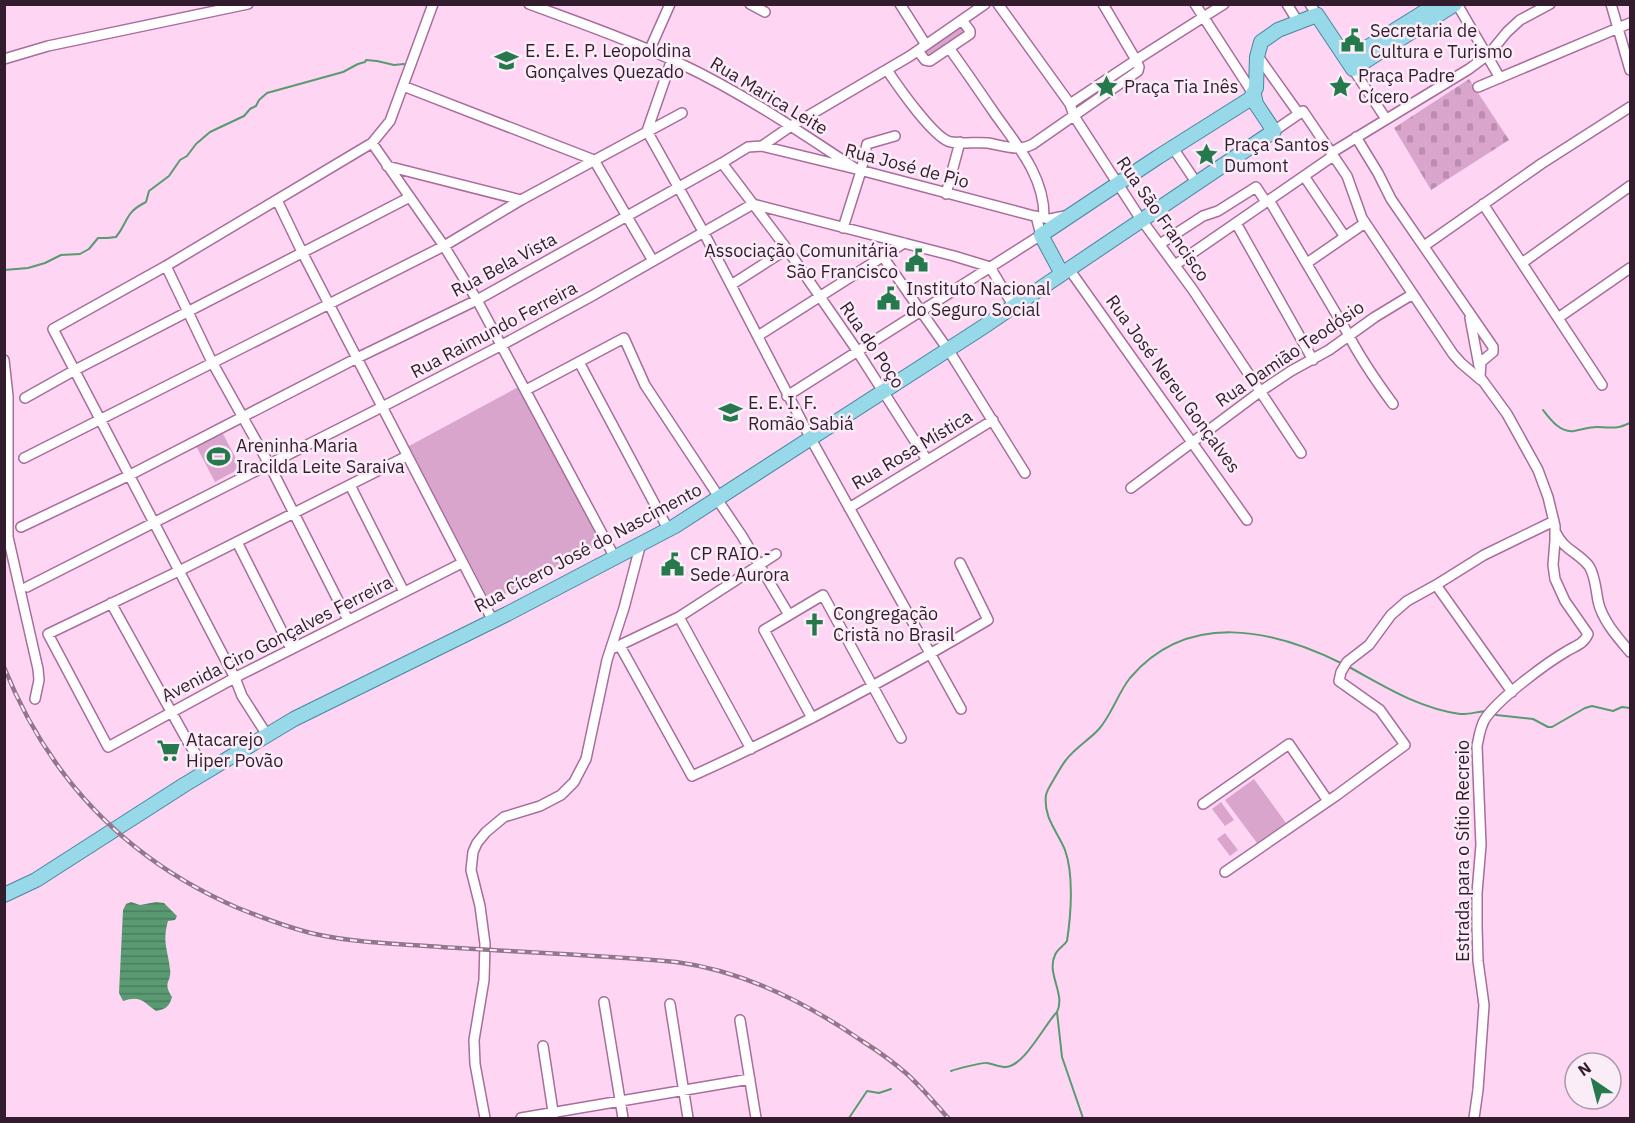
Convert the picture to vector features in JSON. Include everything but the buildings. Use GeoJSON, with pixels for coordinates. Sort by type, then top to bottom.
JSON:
{"type":"FeatureCollection","features":[{"type":"Feature","properties":{"kind":"main road"},"geometry":{"type":"LineString","coordinates":[[1350,65],[1437,4]]}},
{"type":"Feature","properties":{"kind":"main road"},"geometry":{"type":"LineString","coordinates":[[1350,65],[1456,4]]}},
{"type":"Feature","properties":{"kind":"main road"},"geometry":{"type":"LineString","coordinates":[[1041,235],[1247,102],[1254,95],[1257,84],[1259,45],[1278,30],[1298,22],[1313,10],[1350,65]]}},
{"type":"Feature","properties":{"kind":"main road"},"geometry":{"type":"LineString","coordinates":[[1254,95],[1258,106],[1274,130]]}},
{"type":"Feature","properties":{"kind":"main road","name":"Rua Cícero José do Nascimento"},"geometry":{"type":"LineString","coordinates":[[4,895],[36,880],[207,771],[310,710],[493,621],[668,530],[1014,307],[1274,130]]}},
{"type":"Feature","properties":{"kind":"main road","name":"Rua José Nereu Gonçalves"},"geometry":{"type":"LineString","coordinates":[[1041,235],[1066,272]]}},
{"type":"Feature","properties":{"kind":"street"},"geometry":{"type":"LineString","coordinates":[[4,59],[48,46],[248,4]]}},
{"type":"Feature","properties":{"kind":"street"},"geometry":{"type":"LineString","coordinates":[[267,735],[242,696],[235,678],[53,329],[166,266],[372,143],[390,121],[433,4]]}},
{"type":"Feature","properties":{"kind":"street"},"geometry":{"type":"LineString","coordinates":[[650,49],[670,4]]}},
{"type":"Feature","properties":{"kind":"street"},"geometry":{"type":"LineString","coordinates":[[750,4],[765,12]]}},
{"type":"Feature","properties":{"kind":"street"},"geometry":{"type":"LineString","coordinates":[[900,4],[922,48],[925,60],[930,61],[970,34],[962,21]]}},
{"type":"Feature","properties":{"kind":"street","name":"Rua Bela Vista"},"geometry":{"type":"LineString","coordinates":[[21,527],[477,300],[748,147],[762,146],[791,126],[922,48],[985,4]]}},
{"type":"Feature","properties":{"kind":"street","name":"Rua São Francisco"},"geometry":{"type":"LineString","coordinates":[[998,4],[1070,104],[1074,116],[1118,184],[1261,391],[1301,453]]}},
{"type":"Feature","properties":{"kind":"street"},"geometry":{"type":"LineString","coordinates":[[887,70],[939,135],[948,141],[977,142],[1019,148],[1033,144],[1137,74],[1139,68],[1136,60],[1103,4]]}},
{"type":"Feature","properties":{"kind":"street"},"geometry":{"type":"LineString","coordinates":[[1195,4],[1254,95]]}},
{"type":"Feature","properties":{"kind":"street"},"geometry":{"type":"LineString","coordinates":[[1070,104],[1224,4]]}},
{"type":"Feature","properties":{"kind":"street"},"geometry":{"type":"LineString","coordinates":[[1287,4],[1298,22]]}},
{"type":"Feature","properties":{"kind":"street"},"geometry":{"type":"LineString","coordinates":[[1456,4],[1500,78]]}},
{"type":"Feature","properties":{"kind":"street"},"geometry":{"type":"LineString","coordinates":[[1175,265],[1304,176],[1356,137],[1464,73],[1487,56],[1520,20],[1550,4]]}},
{"type":"Feature","properties":{"kind":"street"},"geometry":{"type":"LineString","coordinates":[[1611,4],[1630,70]]}},
{"type":"Feature","properties":{"kind":"street","name":"Rua Marica Leite"},"geometry":{"type":"LineString","coordinates":[[532,5],[650,49],[672,60],[735,93],[859,170]]}},
{"type":"Feature","properties":{"kind":"street"},"geometry":{"type":"LineString","coordinates":[[1478,87],[1630,23]]}},
{"type":"Feature","properties":{"kind":"street","name":"Rua José Nereu Gonçalves"},"geometry":{"type":"LineString","coordinates":[[949,48],[1034,173],[1044,203],[1040,217],[1041,235]]}},
{"type":"Feature","properties":{"kind":"street"},"geometry":{"type":"LineString","coordinates":[[1257,55],[1332,154],[1348,179],[1358,211],[1365,223],[1456,358],[1480,376],[1506,412],[1535,462],[1562,543],[1582,558],[1592,572],[1599,603],[1607,621],[1630,652]]}},
{"type":"Feature","properties":{"kind":"street"},"geometry":{"type":"LineString","coordinates":[[672,60],[647,131],[704,233],[811,439],[961,709]]}},
{"type":"Feature","properties":{"kind":"street"},"geometry":{"type":"LineString","coordinates":[[1350,65],[1386,119]]}},
{"type":"Feature","properties":{"kind":"street"},"geometry":{"type":"LineString","coordinates":[[403,86],[594,160],[653,261]]}},
{"type":"Feature","properties":{"kind":"street"},"geometry":{"type":"LineString","coordinates":[[1424,246],[1541,164],[1630,107]]}},
{"type":"Feature","properties":{"kind":"street"},"geometry":{"type":"LineString","coordinates":[[24,458],[444,246],[521,200],[682,113]]}},
{"type":"Feature","properties":{"kind":"street","name":"Rua Cícero José do Nascimento"},"geometry":{"type":"LineString","coordinates":[[1274,130],[1301,113]]}},
{"type":"Feature","properties":{"kind":"street"},"geometry":{"type":"LineString","coordinates":[[843,228],[867,144],[896,136]]}},
{"type":"Feature","properties":{"kind":"street"},"geometry":{"type":"LineString","coordinates":[[1356,137],[1391,199],[1493,348],[1492,352],[1482,360],[1480,376]]}},
{"type":"Feature","properties":{"kind":"street"},"geometry":{"type":"LineString","coordinates":[[946,194],[960,142]]}},
{"type":"Feature","properties":{"kind":"street"},"geometry":{"type":"LineString","coordinates":[[372,143],[444,246],[477,300],[615,556]]}},
{"type":"Feature","properties":{"kind":"street","name":"Rua José de Pio"},"geometry":{"type":"LineString","coordinates":[[762,146],[1040,217]]}},
{"type":"Feature","properties":{"kind":"street"},"geometry":{"type":"LineString","coordinates":[[1173,148],[1196,182]]}},
{"type":"Feature","properties":{"kind":"street","name":"Rua do Poço"},"geometry":{"type":"LineString","coordinates":[[722,163],[787,249],[927,460]]}},
{"type":"Feature","properties":{"kind":"street"},"geometry":{"type":"LineString","coordinates":[[387,166],[521,200]]}},
{"type":"Feature","properties":{"kind":"street"},"geometry":{"type":"LineString","coordinates":[[1304,176],[1344,237]]}},
{"type":"Feature","properties":{"kind":"street"},"geometry":{"type":"LineString","coordinates":[[1522,262],[1630,186]]}},
{"type":"Feature","properties":{"kind":"street"},"geometry":{"type":"LineString","coordinates":[[1160,244],[1203,216],[1218,211],[1256,188],[1267,201],[1371,373],[1393,404]]}},
{"type":"Feature","properties":{"kind":"street"},"geometry":{"type":"LineString","coordinates":[[25,398],[410,197]]}},
{"type":"Feature","properties":{"kind":"street"},"geometry":{"type":"LineString","coordinates":[[277,200],[493,621]]}},
{"type":"Feature","properties":{"kind":"street"},"geometry":{"type":"LineString","coordinates":[[753,204],[990,267],[1014,307]]}},
{"type":"Feature","properties":{"kind":"street","name":"Rua Raimundo Ferreira"},"geometry":{"type":"LineString","coordinates":[[27,587],[501,345],[753,204]]}},
{"type":"Feature","properties":{"kind":"street"},"geometry":{"type":"LineString","coordinates":[[1040,217],[1059,218],[1089,204]]}},
{"type":"Feature","properties":{"kind":"street"},"geometry":{"type":"LineString","coordinates":[[1484,204],[1602,385]]}},
{"type":"Feature","properties":{"kind":"street"},"geometry":{"type":"LineString","coordinates":[[1236,223],[1313,360]]}},
{"type":"Feature","properties":{"kind":"street"},"geometry":{"type":"LineString","coordinates":[[1306,263],[1365,223]]}},
{"type":"Feature","properties":{"kind":"street"},"geometry":{"type":"LineString","coordinates":[[788,396],[1041,235]]}},
{"type":"Feature","properties":{"kind":"street"},"geometry":{"type":"LineString","coordinates":[[758,336],[904,243]]}},
{"type":"Feature","properties":{"kind":"street"},"geometry":{"type":"LineString","coordinates":[[731,285],[787,249]]}},
{"type":"Feature","properties":{"kind":"street"},"geometry":{"type":"LineString","coordinates":[[883,257],[948,350],[1025,472]]}},
{"type":"Feature","properties":{"kind":"street"},"geometry":{"type":"LineString","coordinates":[[166,266],[212,362],[269,464],[348,620]]}},
{"type":"Feature","properties":{"kind":"street"},"geometry":{"type":"LineString","coordinates":[[1558,318],[1630,268]]}},
{"type":"Feature","properties":{"kind":"street","name":"Rua José Nereu Gonçalves"},"geometry":{"type":"LineString","coordinates":[[1066,272],[1247,520]]}},
{"type":"Feature","properties":{"kind":"street","name":"Rua Damião Teodósio"},"geometry":{"type":"LineString","coordinates":[[1131,488],[1261,391],[1313,360],[1379,314],[1413,294]]}},
{"type":"Feature","properties":{"kind":"street"},"geometry":{"type":"LineString","coordinates":[[1469,312],[1480,376]]}},
{"type":"Feature","properties":{"kind":"street"},"geometry":{"type":"LineString","coordinates":[[525,390],[624,339],[645,385],[718,498],[789,615]]}},
{"type":"Feature","properties":{"kind":"street"},"geometry":{"type":"LineString","coordinates":[[4,360],[8,396],[8,537],[38,669],[35,699]]}},
{"type":"Feature","properties":{"kind":"street"},"geometry":{"type":"LineString","coordinates":[[579,362],[668,530]]}},
{"type":"Feature","properties":{"kind":"street","name":"Rua Rosa Mística"},"geometry":{"type":"LineString","coordinates":[[849,508],[993,420]]}},
{"type":"Feature","properties":{"kind":"street"},"geometry":{"type":"LineString","coordinates":[[207,771],[111,603],[407,456]]}},
{"type":"Feature","properties":{"kind":"street"},"geometry":{"type":"LineString","coordinates":[[350,485],[404,592]]}},
{"type":"Feature","properties":{"kind":"street"},"geometry":{"type":"LineString","coordinates":[[1225,872],[1405,745],[1380,710],[1339,681],[1344,665],[1369,645],[1395,611],[1407,601],[1484,555],[1555,526]]}},
{"type":"Feature","properties":{"kind":"street","name":"Estrada para o Sítio Recreio"},"geometry":{"type":"LineString","coordinates":[[1474,1119],[1484,1005],[1478,962],[1477,932],[1481,845],[1477,746],[1486,718],[1512,692],[1587,638],[1588,633],[1565,602],[1555,579],[1553,561],[1555,526]]}},
{"type":"Feature","properties":{"kind":"street"},"geometry":{"type":"LineString","coordinates":[[237,542],[291,649]]}},
{"type":"Feature","properties":{"kind":"street"},"geometry":{"type":"LineString","coordinates":[[485,1119],[475,1064],[474,1040],[484,980],[485,944],[480,906],[471,870],[473,852],[486,832],[504,817],[540,806],[561,795],[574,782],[585,759],[609,650],[624,608],[641,543]]}},
{"type":"Feature","properties":{"kind":"street"},"geometry":{"type":"LineString","coordinates":[[609,650],[679,617],[776,554]]}},
{"type":"Feature","properties":{"kind":"street","name":"Avenida Ciro Gonçalves Ferreira"},"geometry":{"type":"LineString","coordinates":[[111,603],[48,634],[108,747],[235,678],[462,563]]}},
{"type":"Feature","properties":{"kind":"street"},"geometry":{"type":"LineString","coordinates":[[620,646],[692,776],[751,749],[873,687],[988,620],[960,563]]}},
{"type":"Feature","properties":{"kind":"street"},"geometry":{"type":"LineString","coordinates":[[1436,585],[1512,692]]}},
{"type":"Feature","properties":{"kind":"street"},"geometry":{"type":"LineString","coordinates":[[812,718],[764,630],[823,595],[901,738]]}},
{"type":"Feature","properties":{"kind":"street"},"geometry":{"type":"LineString","coordinates":[[679,617],[751,749]]}},
{"type":"Feature","properties":{"kind":"street"},"geometry":{"type":"LineString","coordinates":[[1203,804],[1289,744],[1328,801]]}},
{"type":"Feature","properties":{"kind":"street"},"geometry":{"type":"LineString","coordinates":[[604,1002],[623,1119]]}},
{"type":"Feature","properties":{"kind":"street"},"geometry":{"type":"LineString","coordinates":[[670,1004],[688,1119]]}},
{"type":"Feature","properties":{"kind":"street"},"geometry":{"type":"LineString","coordinates":[[740,1020],[756,1119]]}},
{"type":"Feature","properties":{"kind":"street"},"geometry":{"type":"LineString","coordinates":[[543,1046],[554,1116]]}},
{"type":"Feature","properties":{"kind":"street"},"geometry":{"type":"LineString","coordinates":[[521,1119],[554,1116],[750,1079]]}},
{"type":"Feature","properties":{"kind":"green space"},"geometry":{"type":"Polygon","coordinates":[[[961,23],[967,32],[929,58],[922,52],[961,23]]]}},
{"type":"Feature","properties":{"kind":"green space"},"geometry":{"type":"Polygon","coordinates":[[[1469,79],[1509,140],[1431,190],[1394,128],[1469,79]]]}},
{"type":"Feature","properties":{"kind":"green space"},"geometry":{"type":"Polygon","coordinates":[[[520,386],[602,543],[490,602],[409,446],[520,386]]]}},
{"type":"Feature","properties":{"kind":"green space","name":"Areninha Maria Iracilda Leite Saraiva"},"geometry":{"type":"Polygon","coordinates":[[[221,430],[241,468],[215,482],[195,444],[221,430]]]}},
{"type":"Feature","properties":{"kind":"green space"},"geometry":{"type":"Polygon","coordinates":[[[1254,779],[1286,823],[1257,843],[1225,800],[1254,779]]]}},
{"type":"Feature","properties":{"kind":"green space"},"geometry":{"type":"Polygon","coordinates":[[[1221,802],[1234,820],[1225,826],[1212,809],[1221,802]]]}},
{"type":"Feature","properties":{"kind":"green space"},"geometry":{"type":"Polygon","coordinates":[[[1225,833],[1238,850],[1230,856],[1217,839],[1225,833]]]}},
{"type":"Feature","properties":{"kind":"shaded area"},"geometry":{"type":"Polygon","coordinates":[[[131,902],[140,905],[164,903],[177,916],[175,920],[168,921],[166,935],[170,974],[168,988],[172,997],[165,1008],[156,1011],[138,999],[123,1001],[119,993],[123,910],[126,904],[131,902]]]}},
{"type":"Feature","properties":{"kind":"waterway"},"geometry":{"type":"LineString","coordinates":[[4,270],[28,268],[61,255],[80,254],[89,249],[98,238],[116,237],[130,214],[146,202],[149,191],[169,176],[180,160],[187,156],[196,144],[210,132],[244,116],[267,93],[343,72],[366,60],[394,65],[404,64]]}},
{"type":"Feature","properties":{"kind":"waterway"},"geometry":{"type":"LineString","coordinates":[[1543,410],[1556,425],[1569,431],[1594,427],[1617,427],[1630,423]]}},
{"type":"Feature","properties":{"kind":"waterway"},"geometry":{"type":"LineString","coordinates":[[1083,1118],[1062,1057],[1057,1012],[1059,998],[1053,962],[1056,953],[1067,941],[1071,895],[1068,860],[1047,811],[1046,795],[1050,785],[1070,756],[1104,723],[1130,678],[1153,656],[1178,642],[1204,634],[1232,632],[1260,635],[1288,642],[1343,664]]}},
{"type":"Feature","properties":{"kind":"waterway"},"geometry":{"type":"LineString","coordinates":[[1349,667],[1430,707],[1460,714],[1488,711]]}},
{"type":"Feature","properties":{"kind":"waterway"},"geometry":{"type":"LineString","coordinates":[[1496,715],[1533,719],[1552,727],[1592,706],[1613,711],[1622,707],[1630,708]]}},
{"type":"Feature","properties":{"kind":"waterway"},"geometry":{"type":"LineString","coordinates":[[951,1071],[985,1063],[1003,1067],[1013,1065],[1027,1053],[1056,1013]]}},
{"type":"Feature","properties":{"kind":"waterway"},"geometry":{"type":"LineString","coordinates":[[849,1118],[867,1091],[879,1093],[891,1089]]}},
{"type":"Feature","properties":{"kind":"railway"},"geometry":{"type":"LineString","coordinates":[[4,667],[22,708],[44,745],[96,812],[161,866],[238,908],[296,929],[346,939],[676,962],[726,973],[774,991],[841,1027],[907,1074],[948,1118]]}},
{"type":"Feature","properties":{"kind":"place","name":"Secretaria de Cultura e Turismo"},"geometry":{"type":"Point","coordinates":[1352,41]}},
{"type":"Feature","properties":{"kind":"place","name":"E. E. E. P. Leopoldina Gonçalves Quezado"},"geometry":{"type":"Point","coordinates":[507,61]}},
{"type":"Feature","properties":{"kind":"place","name":"Praça Padre Cícero"},"geometry":{"type":"Point","coordinates":[1340,86]}},
{"type":"Feature","properties":{"kind":"place","name":"Praça Tia Inês"},"geometry":{"type":"Point","coordinates":[1106,87]}},
{"type":"Feature","properties":{"kind":"place","name":"Praça Santos Dumont"},"geometry":{"type":"Point","coordinates":[1206,155]}},
{"type":"Feature","properties":{"kind":"place","name":"Associação Comunitária São Francisco"},"geometry":{"type":"Point","coordinates":[916,261]}},
{"type":"Feature","properties":{"kind":"place","name":"Instituto Nacional do Seguro Social"},"geometry":{"type":"Point","coordinates":[888,299]}},
{"type":"Feature","properties":{"kind":"place","name":"E. E. I. F. Romão Sabiá"},"geometry":{"type":"Point","coordinates":[730,413]}},
{"type":"Feature","properties":{"kind":"place","name":"Areninha Maria Iracilda Leite Saraiva"},"geometry":{"type":"Point","coordinates":[218,456]}},
{"type":"Feature","properties":{"kind":"place","name":"CP RAIO - Sede Aurora"},"geometry":{"type":"Point","coordinates":[672,564]}},
{"type":"Feature","properties":{"kind":"place","name":"Congregação Cristã no Brasil"},"geometry":{"type":"Point","coordinates":[815,624]}},
{"type":"Feature","properties":{"kind":"place","name":"Atacarejo Hiper Povão"},"geometry":{"type":"Point","coordinates":[168,750]}}]}
